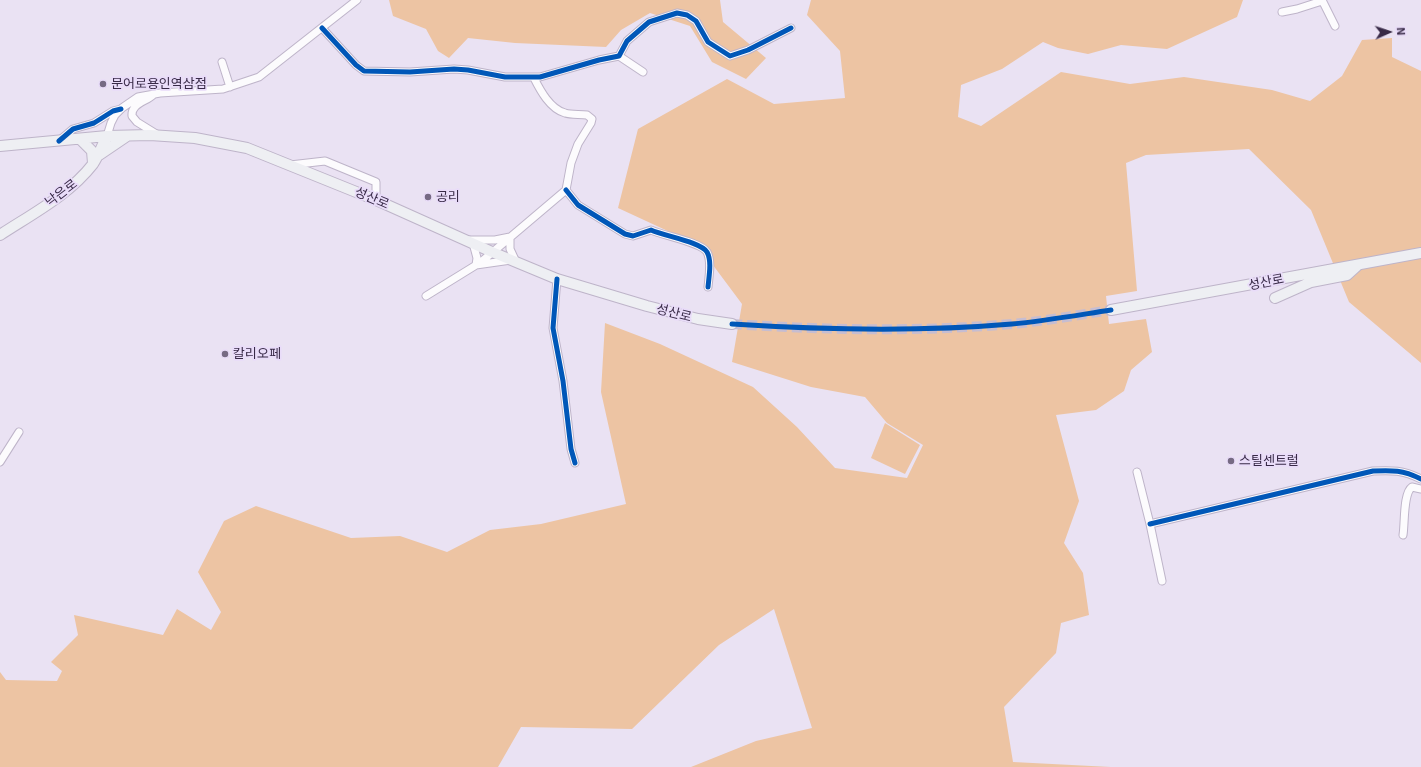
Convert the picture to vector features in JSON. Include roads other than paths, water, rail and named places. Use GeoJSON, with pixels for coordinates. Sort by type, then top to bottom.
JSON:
{"type":"FeatureCollection","features":[{"type":"Feature","properties":{"kind":"main road","name":"성산로"},"geometry":{"type":"LineString","coordinates":[[0,146],[107,136],[158,135],[195,138],[247,148],[376,200],[469,242],[557,279],[698,319],[732,324]]}},
{"type":"Feature","properties":{"kind":"main road","name":"낙은로"},"geometry":{"type":"LineString","coordinates":[[0,235],[58,198],[80,179],[95,160],[107,136]]}},
{"type":"Feature","properties":{"kind":"main road"},"geometry":{"type":"LineString","coordinates":[[80,139],[92,151],[95,160],[129,136]]}},
{"type":"Feature","properties":{"kind":"main road","name":"성산로"},"geometry":{"type":"LineString","coordinates":[[1111,310],[1421,253]]}},
{"type":"Feature","properties":{"kind":"main road"},"geometry":{"type":"LineString","coordinates":[[1275,298],[1311,282],[1346,275],[1359,264]]}},
{"type":"Feature","properties":{"kind":"street"},"geometry":{"type":"LineString","coordinates":[[107,136],[111,123],[121,109],[138,97],[154,94],[223,89],[258,77],[357,0]]}},
{"type":"Feature","properties":{"kind":"street"},"geometry":{"type":"LineString","coordinates":[[1282,12],[1297,9],[1322,0],[1335,26]]}},
{"type":"Feature","properties":{"kind":"street"},"geometry":{"type":"LineString","coordinates":[[619,56],[627,41],[649,22],[677,13],[687,15],[696,21],[708,42],[730,56],[748,50],[791,28]]}},
{"type":"Feature","properties":{"kind":"street"},"geometry":{"type":"LineString","coordinates":[[322,28],[356,65],[364,71],[410,72],[454,69],[505,77],[534,78],[619,56],[643,72]]}},
{"type":"Feature","properties":{"kind":"street"},"geometry":{"type":"LineString","coordinates":[[222,62],[230,87]]}},
{"type":"Feature","properties":{"kind":"street"},"geometry":{"type":"LineString","coordinates":[[426,296],[476,265],[566,190],[571,163],[578,144],[592,119],[587,114],[566,114],[560,111],[553,106],[540,90],[534,78]]}},
{"type":"Feature","properties":{"kind":"street"},"geometry":{"type":"LineString","coordinates":[[154,94],[135,107],[132,116],[137,122],[158,135]]}},
{"type":"Feature","properties":{"kind":"street"},"geometry":{"type":"LineString","coordinates":[[59,141],[73,129],[94,123],[113,111],[121,109]]}},
{"type":"Feature","properties":{"kind":"street"},"geometry":{"type":"LineString","coordinates":[[290,165],[326,161],[376,182],[376,200]]}},
{"type":"Feature","properties":{"kind":"street"},"geometry":{"type":"LineString","coordinates":[[566,190],[578,205],[625,234],[633,236],[651,230],[660,235],[704,248],[710,263],[708,287]]}},
{"type":"Feature","properties":{"kind":"street"},"geometry":{"type":"LineString","coordinates":[[476,265],[477,258],[469,242],[510,237]]}},
{"type":"Feature","properties":{"kind":"street"},"geometry":{"type":"LineString","coordinates":[[476,265],[514,261],[510,249],[510,237]]}},
{"type":"Feature","properties":{"kind":"street"},"geometry":{"type":"LineString","coordinates":[[557,279],[553,328],[563,381],[571,449],[575,463]]}},
{"type":"Feature","properties":{"kind":"street"},"geometry":{"type":"LineString","coordinates":[[0,462],[19,432]]}},
{"type":"Feature","properties":{"kind":"street"},"geometry":{"type":"LineString","coordinates":[[1150,524],[1373,471],[1391,470],[1409,473],[1421,479]]}},
{"type":"Feature","properties":{"kind":"street"},"geometry":{"type":"LineString","coordinates":[[1137,472],[1162,581]]}},
{"type":"Feature","properties":{"kind":"street"},"geometry":{"type":"LineString","coordinates":[[1403,535],[1406,499],[1409,489],[1412,487],[1421,489]]}},
{"type":"Feature","properties":{"kind":"tunnel"},"geometry":{"type":"LineString","coordinates":[[732,324],[837,329],[977,327],[1049,320],[1111,310]]}},
{"type":"Feature","properties":{"kind":"place","name":"문어로용인역삼점"},"geometry":{"type":"Point","coordinates":[103,84]}},
{"type":"Feature","properties":{"kind":"place","name":"공리"},"geometry":{"type":"Point","coordinates":[428,197]}},
{"type":"Feature","properties":{"kind":"place","name":"칼리오페"},"geometry":{"type":"Point","coordinates":[225,354]}},
{"type":"Feature","properties":{"kind":"place","name":"스틸센트럴"},"geometry":{"type":"Point","coordinates":[1231,461]}}]}
